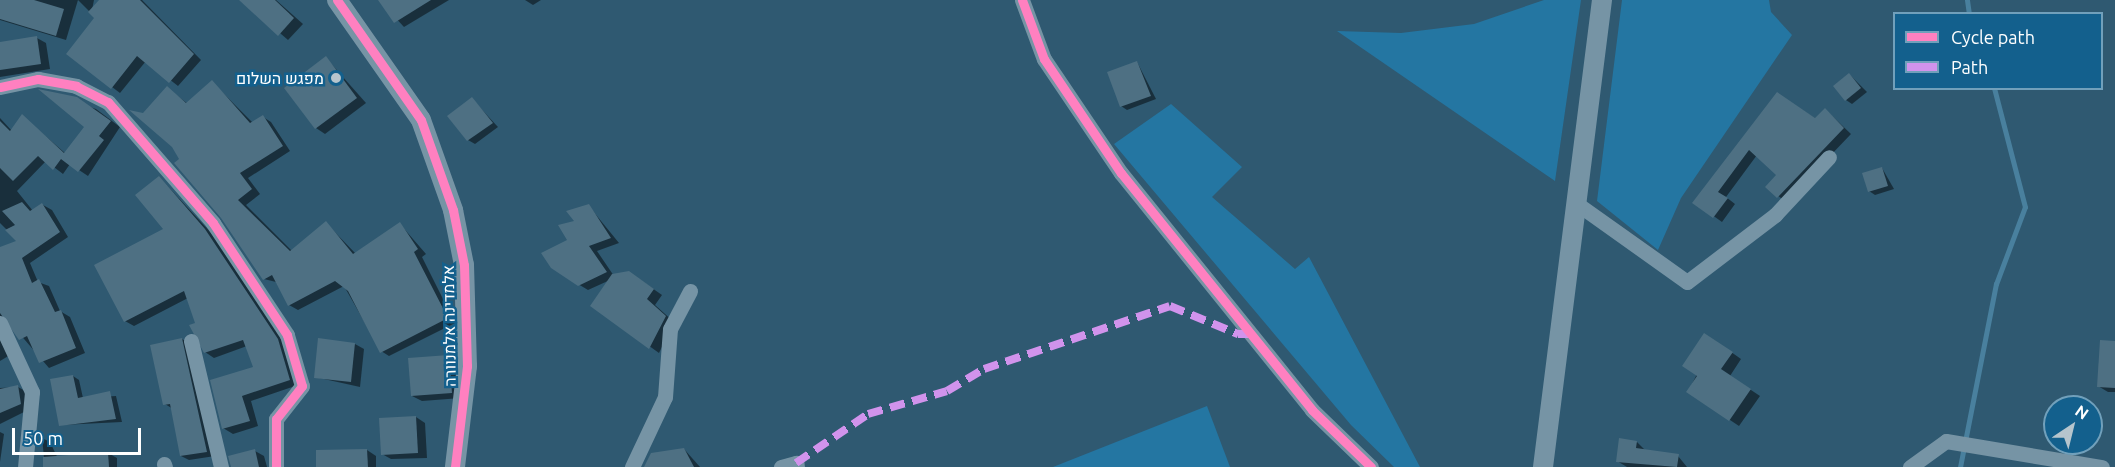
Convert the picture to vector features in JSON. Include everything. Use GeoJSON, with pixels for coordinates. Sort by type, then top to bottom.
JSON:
{"type":"FeatureCollection","features":[{"type":"Feature","properties":{"kind":"street","name":"אלמדינה אלמנוורה"},"geometry":{"type":"LineString","coordinates":[[337,0],[421,120],[453,210],[464,265],[467,366],[455,467]]}},
{"type":"Feature","properties":{"kind":"street"},"geometry":{"type":"LineString","coordinates":[[1022,0],[1044,59],[1121,173],[1312,410],[1371,467]]}},
{"type":"Feature","properties":{"kind":"street"},"geometry":{"type":"LineString","coordinates":[[1547,466],[1576,203],[1602,0]]}},
{"type":"Feature","properties":{"kind":"street"},"geometry":{"type":"LineString","coordinates":[[0,87],[38,79],[76,86],[108,102],[213,223],[287,335],[302,386],[276,419],[276,467]]}},
{"type":"Feature","properties":{"kind":"street"},"geometry":{"type":"LineString","coordinates":[[1576,203],[1686,282],[1775,215],[1829,157]]}},
{"type":"Feature","properties":{"kind":"street"},"geometry":{"type":"LineString","coordinates":[[633,467],[665,397],[670,329],[690,291]]}},
{"type":"Feature","properties":{"kind":"street"},"geometry":{"type":"LineString","coordinates":[[0,323],[32,392],[25,467]]}},
{"type":"Feature","properties":{"kind":"street"},"geometry":{"type":"LineString","coordinates":[[191,341],[221,467]]}},
{"type":"Feature","properties":{"kind":"street"},"geometry":{"type":"LineString","coordinates":[[1910,467],[1946,441],[2102,467]]}},
{"type":"Feature","properties":{"kind":"street"},"geometry":{"type":"LineString","coordinates":[[781,467],[796,463],[797,467]]}},
{"type":"Feature","properties":{"kind":"shaded area"},"geometry":{"type":"Polygon","coordinates":[[[1544,0],[1581,0],[1555,181],[1337,31],[1401,33],[1474,24],[1544,0]]]}},
{"type":"Feature","properties":{"kind":"shaded area"},"geometry":{"type":"Polygon","coordinates":[[[1622,0],[1769,0],[1771,12],[1792,35],[1681,198],[1658,250],[1597,201],[1622,0]]]}},
{"type":"Feature","properties":{"kind":"shaded area"},"geometry":{"type":"Polygon","coordinates":[[[1171,104],[1242,167],[1212,197],[1295,269],[1309,257],[1420,467],[1394,467],[1351,425],[1114,144],[1171,104]]]}},
{"type":"Feature","properties":{"kind":"shaded area"},"geometry":{"type":"Polygon","coordinates":[[[1207,406],[1230,467],[1053,467],[1207,406]]]}},
{"type":"Feature","properties":{"kind":"building"},"geometry":{"type":"Polygon","coordinates":[[[0,0],[34,0],[64,9],[56,36],[0,19],[0,0]]]}},
{"type":"Feature","properties":{"kind":"building"},"geometry":{"type":"Polygon","coordinates":[[[99,0],[140,0],[194,54],[169,83],[137,56],[111,89],[66,54],[94,18],[88,12],[99,0]]]}},
{"type":"Feature","properties":{"kind":"building"},"geometry":{"type":"Polygon","coordinates":[[[239,0],[275,0],[294,18],[278,36],[239,0]]]}},
{"type":"Feature","properties":{"kind":"building"},"geometry":{"type":"Polygon","coordinates":[[[378,0],[431,0],[394,23],[378,0]]]}},
{"type":"Feature","properties":{"kind":"building"},"geometry":{"type":"Polygon","coordinates":[[[37,36],[41,64],[0,70],[0,42],[37,36]]]}},
{"type":"Feature","properties":{"kind":"building"},"geometry":{"type":"Polygon","coordinates":[[[326,56],[357,98],[315,129],[284,88],[326,56]]]}},
{"type":"Feature","properties":{"kind":"building"},"geometry":{"type":"Polygon","coordinates":[[[1137,61],[1151,96],[1120,107],[1107,72],[1137,61]]]}},
{"type":"Feature","properties":{"kind":"building"},"geometry":{"type":"Polygon","coordinates":[[[1849,73],[1861,88],[1845,101],[1833,86],[1849,73]]]}},
{"type":"Feature","properties":{"kind":"building"},"geometry":{"type":"Polygon","coordinates":[[[212,80],[250,123],[263,115],[283,146],[240,173],[252,189],[238,200],[290,251],[326,221],[353,254],[400,222],[418,249],[414,252],[448,318],[380,353],[348,291],[335,281],[288,306],[272,275],[263,280],[221,218],[174,163],[179,159],[172,147],[129,110],[143,113],[167,86],[186,103],[212,80]]]}},
{"type":"Feature","properties":{"kind":"building"},"geometry":{"type":"Polygon","coordinates":[[[38,89],[77,97],[111,121],[99,136],[104,140],[78,172],[61,159],[53,170],[38,156],[13,181],[0,168],[0,121],[10,131],[22,114],[64,153],[84,127],[38,89]]]}},
{"type":"Feature","properties":{"kind":"building"},"geometry":{"type":"Polygon","coordinates":[[[1777,92],[1815,118],[1825,108],[1844,128],[1777,198],[1765,187],[1776,175],[1749,150],[1718,192],[1728,198],[1713,218],[1692,203],[1777,92]]]}},
{"type":"Feature","properties":{"kind":"building"},"geometry":{"type":"Polygon","coordinates":[[[472,97],[493,123],[467,141],[447,116],[472,97]]]}},
{"type":"Feature","properties":{"kind":"building"},"geometry":{"type":"Polygon","coordinates":[[[1882,167],[1888,186],[1868,192],[1862,173],[1882,167]]]}},
{"type":"Feature","properties":{"kind":"building"},"geometry":{"type":"Polygon","coordinates":[[[159,176],[205,229],[278,339],[290,380],[242,396],[250,421],[222,429],[210,380],[253,367],[243,340],[204,353],[189,325],[195,323],[184,291],[124,322],[94,265],[163,229],[135,195],[159,176]]]}},
{"type":"Feature","properties":{"kind":"building"},"geometry":{"type":"Polygon","coordinates":[[[22,202],[30,211],[42,203],[60,232],[22,258],[32,283],[39,279],[55,312],[61,310],[76,348],[39,363],[27,336],[19,340],[0,313],[0,247],[16,241],[5,230],[15,225],[2,211],[22,202]]]}},
{"type":"Feature","properties":{"kind":"building"},"geometry":{"type":"Polygon","coordinates":[[[589,204],[611,238],[589,246],[607,272],[578,286],[551,268],[541,253],[567,240],[558,225],[574,221],[566,211],[589,204]]]}},
{"type":"Feature","properties":{"kind":"building"},"geometry":{"type":"Polygon","coordinates":[[[629,271],[654,289],[647,299],[666,316],[649,349],[590,306],[612,274],[629,271]]]}},
{"type":"Feature","properties":{"kind":"building"},"geometry":{"type":"Polygon","coordinates":[[[1704,333],[1733,352],[1721,369],[1751,389],[1729,421],[1686,392],[1697,376],[1682,366],[1704,333]]]}},
{"type":"Feature","properties":{"kind":"building"},"geometry":{"type":"Polygon","coordinates":[[[182,338],[207,452],[180,456],[170,404],[163,405],[150,345],[182,338]]]}},
{"type":"Feature","properties":{"kind":"building"},"geometry":{"type":"Polygon","coordinates":[[[318,338],[355,343],[351,382],[314,378],[318,338]]]}},
{"type":"Feature","properties":{"kind":"building"},"geometry":{"type":"Polygon","coordinates":[[[2100,340],[2115,341],[2115,388],[2097,387],[2100,340]]]}},
{"type":"Feature","properties":{"kind":"building"},"geometry":{"type":"Polygon","coordinates":[[[449,355],[452,393],[411,396],[408,358],[449,355]]]}},
{"type":"Feature","properties":{"kind":"building"},"geometry":{"type":"Polygon","coordinates":[[[73,375],[78,398],[110,391],[116,419],[59,426],[50,379],[73,375]]]}},
{"type":"Feature","properties":{"kind":"building"},"geometry":{"type":"Polygon","coordinates":[[[18,385],[21,404],[0,413],[0,389],[18,385]]]}},
{"type":"Feature","properties":{"kind":"building"},"geometry":{"type":"Polygon","coordinates":[[[416,416],[418,453],[381,455],[379,418],[416,416]]]}},
{"type":"Feature","properties":{"kind":"building"},"geometry":{"type":"Polygon","coordinates":[[[1619,438],[1637,441],[1636,448],[1679,454],[1677,467],[1616,462],[1619,438]]]}},
{"type":"Feature","properties":{"kind":"building"},"geometry":{"type":"Polygon","coordinates":[[[684,448],[694,467],[644,467],[651,453],[684,448]]]}},
{"type":"Feature","properties":{"kind":"building"},"geometry":{"type":"Polygon","coordinates":[[[255,449],[259,467],[231,467],[228,456],[255,449]]]}},
{"type":"Feature","properties":{"kind":"building"},"geometry":{"type":"Polygon","coordinates":[[[367,449],[368,467],[316,467],[316,450],[367,449]]]}},
{"type":"Feature","properties":{"kind":"building"},"geometry":{"type":"Polygon","coordinates":[[[108,452],[109,467],[43,467],[43,457],[108,452]]]}},
{"type":"Feature","properties":{"kind":"waterway"},"geometry":{"type":"LineString","coordinates":[[1967,0],[1969,12]]}},
{"type":"Feature","properties":{"kind":"waterway"},"geometry":{"type":"LineString","coordinates":[[1960,467],[1996,284],[2025,207],[1995,90]]}},
{"type":"Feature","properties":{"kind":"marked path"},"geometry":{"type":"LineString","coordinates":[[796,463],[868,414],[947,391],[984,369],[1170,306],[1238,334],[1251,334]]}},
{"type":"Feature","properties":{"kind":"cycle path"},"geometry":{"type":"LineString","coordinates":[[337,0],[421,120],[453,210],[464,265],[467,366],[455,467]]}},
{"type":"Feature","properties":{"kind":"cycle path"},"geometry":{"type":"LineString","coordinates":[[1022,0],[1044,59],[1121,173],[1312,410],[1371,467]]}},
{"type":"Feature","properties":{"kind":"cycle path"},"geometry":{"type":"LineString","coordinates":[[0,87],[38,79],[76,86],[108,102],[213,223],[287,335],[302,386],[276,419],[276,467]]}},
{"type":"Feature","properties":{"kind":"place","name":"מפגש השלום"},"geometry":{"type":"Point","coordinates":[336,78]}}]}
